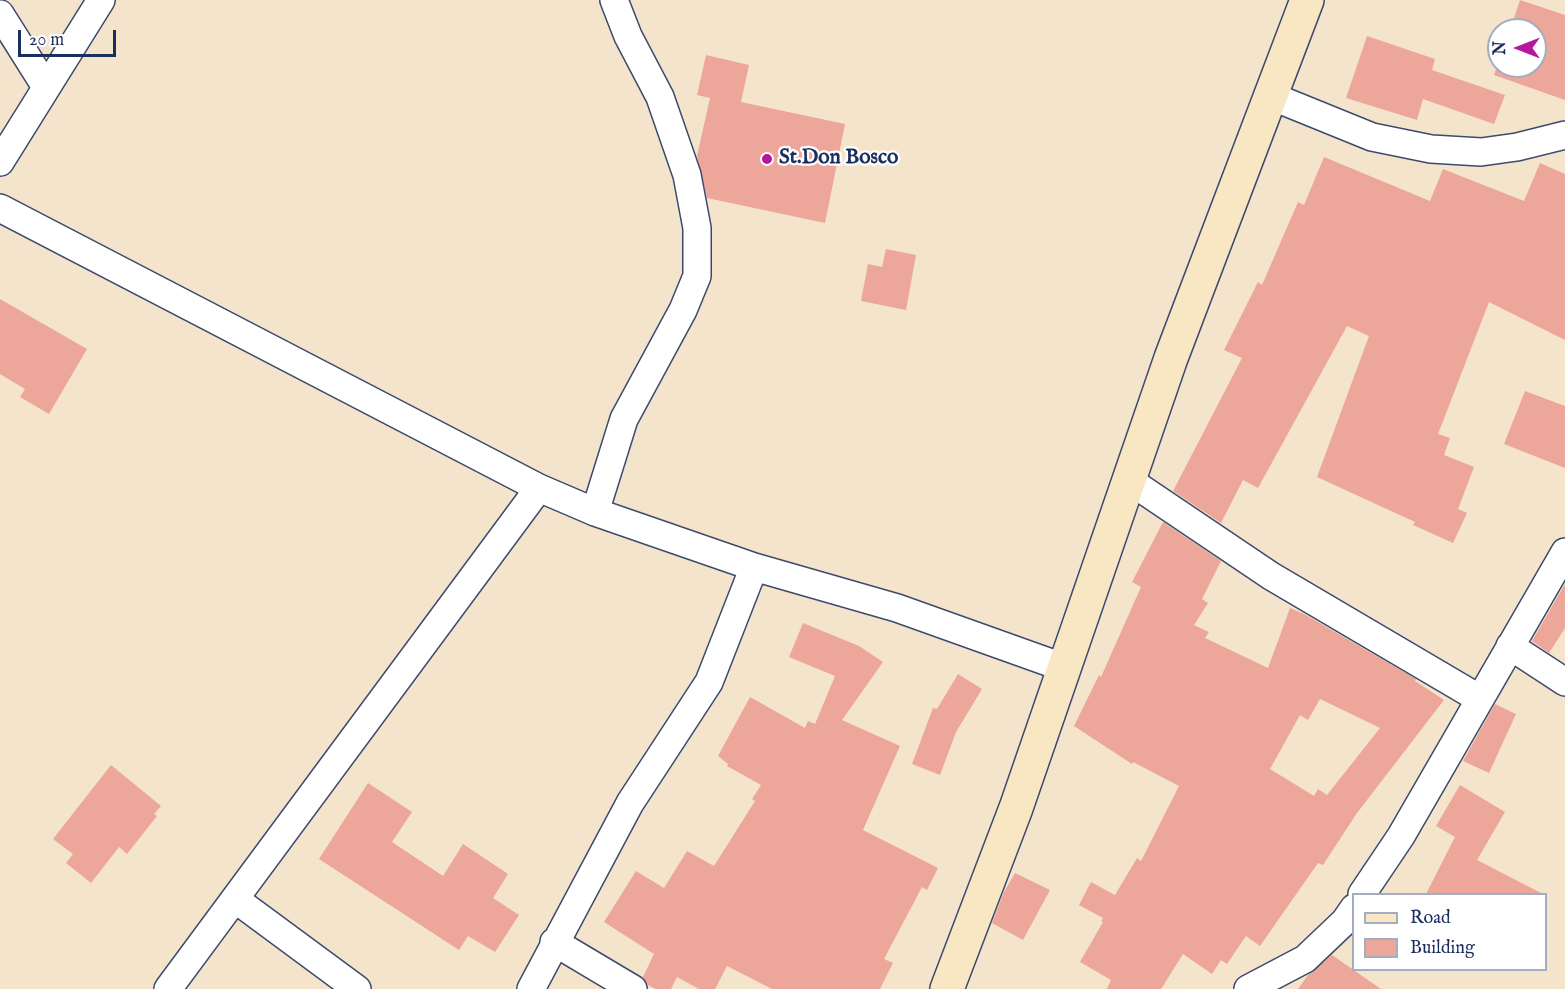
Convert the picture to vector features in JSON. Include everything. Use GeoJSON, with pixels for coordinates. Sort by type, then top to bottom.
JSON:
{"type":"FeatureCollection","features":[{"type":"Feature","properties":{"kind":"street"},"geometry":{"type":"LineString","coordinates":[[0,162],[101,0]]}},
{"type":"Feature","properties":{"kind":"street"},"geometry":{"type":"LineString","coordinates":[[595,512],[624,419],[683,310],[697,276],[697,228],[687,175],[660,98],[628,36],[614,0]]}},
{"type":"Feature","properties":{"kind":"street"},"geometry":{"type":"LineString","coordinates":[[947,989],[1016,808],[1171,358],[1307,0]]}},
{"type":"Feature","properties":{"kind":"street"},"geometry":{"type":"LineString","coordinates":[[0,14],[46,87]]}},
{"type":"Feature","properties":{"kind":"street"},"geometry":{"type":"LineString","coordinates":[[1271,96],[1372,137],[1431,149],[1481,152],[1517,147],[1565,135]]}},
{"type":"Feature","properties":{"kind":"street"},"geometry":{"type":"LineString","coordinates":[[0,208],[539,488],[595,512],[754,567],[897,608],[1065,668]]}},
{"type":"Feature","properties":{"kind":"street"},"geometry":{"type":"LineString","coordinates":[[1130,481],[1271,576],[1480,699]]}},
{"type":"Feature","properties":{"kind":"street"},"geometry":{"type":"LineString","coordinates":[[168,989],[539,488]]}},
{"type":"Feature","properties":{"kind":"street"},"geometry":{"type":"LineString","coordinates":[[1363,893],[1401,836],[1565,552]]}},
{"type":"Feature","properties":{"kind":"street"},"geometry":{"type":"LineString","coordinates":[[531,989],[630,803],[709,682],[754,567]]}},
{"type":"Feature","properties":{"kind":"street"},"geometry":{"type":"LineString","coordinates":[[1510,646],[1565,682]]}},
{"type":"Feature","properties":{"kind":"street"},"geometry":{"type":"LineString","coordinates":[[235,899],[357,989]]}},
{"type":"Feature","properties":{"kind":"street"},"geometry":{"type":"LineString","coordinates":[[1248,989],[1305,959],[1345,921],[1352,910]]}},
{"type":"Feature","properties":{"kind":"street"},"geometry":{"type":"LineString","coordinates":[[554,942],[633,989]]}},
{"type":"Feature","properties":{"kind":"building"},"geometry":{"type":"Polygon","coordinates":[[[1520,0],[1565,15],[1565,100],[1503,78],[1547,78],[1547,18],[1514,18],[1520,0]]]}},
{"type":"Feature","properties":{"kind":"building"},"geometry":{"type":"Polygon","coordinates":[[[1367,36],[1435,59],[1432,70],[1505,95],[1494,124],[1423,99],[1417,120],[1346,98],[1367,36]]]}},
{"type":"Feature","properties":{"kind":"building","name":"St.Don Bosco"},"geometry":{"type":"Polygon","coordinates":[[[706,55],[749,65],[741,102],[845,124],[825,223],[707,198],[697,156],[710,98],[697,95],[706,55]]]}},
{"type":"Feature","properties":{"kind":"building"},"geometry":{"type":"Polygon","coordinates":[[[1324,157],[1430,201],[1443,169],[1524,201],[1540,163],[1565,174],[1565,340],[1489,302],[1438,434],[1450,438],[1444,455],[1474,467],[1458,509],[1467,513],[1453,543],[1413,525],[1415,522],[1317,477],[1369,336],[1347,326],[1258,488],[1243,480],[1221,523],[1173,491],[1242,358],[1224,350],[1258,282],[1262,285],[1298,202],[1304,205],[1324,157]]]}},
{"type":"Feature","properties":{"kind":"building"},"geometry":{"type":"Polygon","coordinates":[[[886,249],[916,255],[906,310],[861,301],[868,264],[882,267],[886,249]]]}},
{"type":"Feature","properties":{"kind":"building"},"geometry":{"type":"Polygon","coordinates":[[[0,299],[87,349],[49,414],[20,397],[25,389],[0,374],[0,299]]]}},
{"type":"Feature","properties":{"kind":"building"},"geometry":{"type":"Polygon","coordinates":[[[1525,391],[1565,406],[1565,468],[1504,444],[1525,391]]]}},
{"type":"Feature","properties":{"kind":"building"},"geometry":{"type":"Polygon","coordinates":[[[1163,522],[1221,561],[1202,599],[1208,603],[1194,625],[1209,632],[1205,638],[1268,668],[1290,608],[1416,679],[1415,681],[1444,700],[1357,813],[1323,865],[1318,863],[1260,946],[1246,936],[1227,964],[1221,960],[1212,974],[1183,954],[1161,989],[1107,989],[1111,980],[1080,962],[1103,922],[1101,921],[1103,918],[1079,905],[1091,882],[1115,895],[1137,858],[1141,861],[1179,786],[1133,762],[1132,764],[1074,726],[1099,675],[1101,677],[1141,587],[1132,582],[1163,522]],[[1320,699],[1308,720],[1300,715],[1270,769],[1314,796],[1318,789],[1327,795],[1380,728],[1320,699]]]}},
{"type":"Feature","properties":{"kind":"building"},"geometry":{"type":"Polygon","coordinates":[[[1565,584],[1565,628],[1549,653],[1532,641],[1565,584]]]}},
{"type":"Feature","properties":{"kind":"building"},"geometry":{"type":"Polygon","coordinates":[[[803,623],[859,646],[883,662],[842,720],[900,746],[863,830],[938,868],[927,890],[922,887],[884,959],[893,963],[880,989],[772,989],[727,966],[715,989],[699,989],[677,977],[671,989],[656,989],[648,985],[643,977],[654,954],[604,922],[636,871],[664,888],[687,851],[714,866],[755,801],[752,799],[761,785],[727,766],[728,764],[718,756],[750,697],[805,728],[808,721],[815,724],[835,676],[789,657],[803,623]]]}},
{"type":"Feature","properties":{"kind":"building"},"geometry":{"type":"Polygon","coordinates":[[[958,674],[982,689],[956,732],[940,775],[912,764],[933,708],[937,709],[958,674]]]}},
{"type":"Feature","properties":{"kind":"building"},"geometry":{"type":"Polygon","coordinates":[[[1495,704],[1516,714],[1489,773],[1463,761],[1495,704]]]}},
{"type":"Feature","properties":{"kind":"building"},"geometry":{"type":"Polygon","coordinates":[[[111,765],[161,806],[154,814],[157,816],[127,854],[119,847],[91,883],[66,863],[73,854],[53,839],[111,765]]]}},
{"type":"Feature","properties":{"kind":"building"},"geometry":{"type":"Polygon","coordinates":[[[368,783],[412,812],[392,842],[443,876],[463,844],[508,874],[493,898],[519,915],[495,952],[468,936],[459,950],[319,859],[368,783]]]}},
{"type":"Feature","properties":{"kind":"building"},"geometry":{"type":"Polygon","coordinates":[[[1460,785],[1505,812],[1477,860],[1541,893],[1427,893],[1455,837],[1436,826],[1460,785]]]}},
{"type":"Feature","properties":{"kind":"building"},"geometry":{"type":"Polygon","coordinates":[[[1015,873],[1050,890],[1023,940],[992,923],[1004,892],[1015,873]]]}},
{"type":"Feature","properties":{"kind":"building"},"geometry":{"type":"Polygon","coordinates":[[[1332,955],[1381,989],[1298,989],[1308,975],[1332,955]]]}},
{"type":"Feature","properties":{"kind":"place","name":"St.Don Bosco"},"geometry":{"type":"Point","coordinates":[767,159]}}]}
